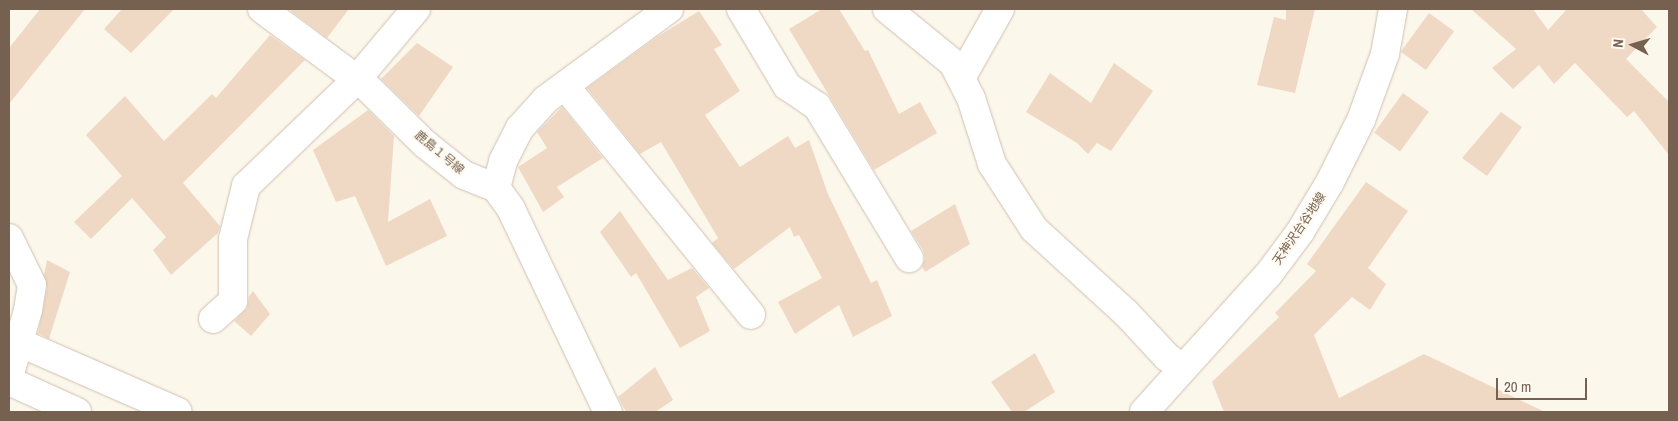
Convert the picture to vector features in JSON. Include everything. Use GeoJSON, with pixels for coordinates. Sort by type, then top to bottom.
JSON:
{"type":"FeatureCollection","features":[{"type":"Feature","properties":{"kind":"street","name":"鹿島１号線"},"geometry":{"type":"LineString","coordinates":[[262,9],[357,79],[425,144],[464,175],[496,188]]}},
{"type":"Feature","properties":{"kind":"street"},"geometry":{"type":"LineString","coordinates":[[213,318],[233,301],[233,239],[246,186],[357,79],[416,9]]}},
{"type":"Feature","properties":{"kind":"street"},"geometry":{"type":"LineString","coordinates":[[608,412],[511,209],[496,188],[503,161],[520,128],[545,100],[669,9]]}},
{"type":"Feature","properties":{"kind":"street"},"geometry":{"type":"LineString","coordinates":[[740,9],[787,86],[817,106],[909,258]]}},
{"type":"Feature","properties":{"kind":"street"},"geometry":{"type":"LineString","coordinates":[[887,9],[953,63],[971,98],[992,164],[1034,229],[1126,313],[1167,357],[1183,368]]}},
{"type":"Feature","properties":{"kind":"street"},"geometry":{"type":"LineString","coordinates":[[960,78],[1000,9]]}},
{"type":"Feature","properties":{"kind":"street","name":"天神沢台谷地線"},"geometry":{"type":"LineString","coordinates":[[1144,412],[1268,275],[1300,232],[1330,182],[1361,120],[1385,54],[1393,9]]}},
{"type":"Feature","properties":{"kind":"street"},"geometry":{"type":"LineString","coordinates":[[566,86],[752,315]]}},
{"type":"Feature","properties":{"kind":"street"},"geometry":{"type":"LineString","coordinates":[[9,238],[32,285],[14,340],[9,379],[77,412]]}},
{"type":"Feature","properties":{"kind":"street"},"geometry":{"type":"LineString","coordinates":[[14,340],[178,412]]}},
{"type":"Feature","properties":{"kind":"building"},"geometry":{"type":"Polygon","coordinates":[[[40,9],[85,9],[9,104],[9,48],[40,9]]]}},
{"type":"Feature","properties":{"kind":"building"},"geometry":{"type":"Polygon","coordinates":[[[122,9],[174,9],[131,53],[104,29],[122,9]]]}},
{"type":"Feature","properties":{"kind":"building"},"geometry":{"type":"Polygon","coordinates":[[[292,9],[349,9],[327,38],[291,11],[292,9]]]}},
{"type":"Feature","properties":{"kind":"building"},"geometry":{"type":"Polygon","coordinates":[[[822,9],[839,9],[865,51],[868,50],[899,114],[920,102],[937,133],[874,170],[789,29],[822,9]]]}},
{"type":"Feature","properties":{"kind":"building"},"geometry":{"type":"Polygon","coordinates":[[[1286,9],[1315,9],[1295,93],[1257,85],[1274,17],[1286,20],[1286,9]]]}},
{"type":"Feature","properties":{"kind":"building"},"geometry":{"type":"Polygon","coordinates":[[[1471,9],[1533,9],[1548,30],[1567,9],[1641,9],[1657,27],[1626,59],[1669,102],[1669,155],[1634,111],[1627,117],[1575,63],[1554,84],[1539,65],[1513,89],[1492,68],[1516,49],[1471,9]]]}},
{"type":"Feature","properties":{"kind":"building"},"geometry":{"type":"Polygon","coordinates":[[[699,11],[722,45],[714,49],[740,91],[705,115],[740,167],[788,136],[795,148],[809,140],[828,194],[871,283],[877,280],[892,316],[853,337],[839,305],[795,334],[778,302],[822,278],[799,235],[794,237],[790,227],[734,269],[712,243],[718,238],[661,142],[640,154],[587,88],[657,37],[699,11]]]}},
{"type":"Feature","properties":{"kind":"building"},"geometry":{"type":"Polygon","coordinates":[[[1429,13],[1454,31],[1426,70],[1401,52],[1429,13]]]}},
{"type":"Feature","properties":{"kind":"building"},"geometry":{"type":"Polygon","coordinates":[[[270,35],[305,60],[183,183],[220,226],[218,233],[171,275],[153,250],[166,237],[132,198],[91,239],[74,222],[122,176],[86,135],[125,96],[164,141],[212,94],[216,98],[270,35]]]}},
{"type":"Feature","properties":{"kind":"building"},"geometry":{"type":"Polygon","coordinates":[[[417,43],[453,67],[419,116],[381,79],[417,43]]]}},
{"type":"Feature","properties":{"kind":"building"},"geometry":{"type":"Polygon","coordinates":[[[1114,63],[1153,91],[1111,151],[1097,143],[1088,154],[1077,143],[1026,112],[1050,73],[1091,103],[1114,63]]]}},
{"type":"Feature","properties":{"kind":"building"},"geometry":{"type":"Polygon","coordinates":[[[1403,93],[1429,112],[1400,151],[1374,133],[1403,93]]]}},
{"type":"Feature","properties":{"kind":"building"},"geometry":{"type":"Polygon","coordinates":[[[562,107],[603,158],[557,187],[564,197],[543,212],[518,167],[547,148],[537,132],[562,107]]]}},
{"type":"Feature","properties":{"kind":"building"},"geometry":{"type":"Polygon","coordinates":[[[368,110],[394,136],[388,222],[430,199],[447,236],[386,266],[355,196],[336,202],[313,150],[368,110]]]}},
{"type":"Feature","properties":{"kind":"building"},"geometry":{"type":"Polygon","coordinates":[[[1501,112],[1522,127],[1487,176],[1462,158],[1501,112]]]}},
{"type":"Feature","properties":{"kind":"building"},"geometry":{"type":"Polygon","coordinates":[[[1366,182],[1408,211],[1368,268],[1386,284],[1370,310],[1352,297],[1314,335],[1339,398],[1424,354],[1545,412],[1224,412],[1212,382],[1279,317],[1275,313],[1316,271],[1307,264],[1366,182]]]}},
{"type":"Feature","properties":{"kind":"building"},"geometry":{"type":"Polygon","coordinates":[[[955,204],[970,244],[925,272],[922,266],[925,258],[923,250],[911,231],[955,204]]]}},
{"type":"Feature","properties":{"kind":"building"},"geometry":{"type":"Polygon","coordinates":[[[620,211],[668,280],[692,268],[709,288],[696,297],[710,331],[680,348],[636,273],[631,277],[600,232],[620,211]]]}},
{"type":"Feature","properties":{"kind":"building"},"geometry":{"type":"Polygon","coordinates":[[[47,260],[70,272],[49,339],[38,333],[47,287],[44,275],[47,260]]]}},
{"type":"Feature","properties":{"kind":"building"},"geometry":{"type":"Polygon","coordinates":[[[253,291],[270,314],[251,336],[234,321],[247,308],[249,296],[253,291]]]}},
{"type":"Feature","properties":{"kind":"building"},"geometry":{"type":"Polygon","coordinates":[[[1035,353],[1055,392],[1024,412],[1012,412],[991,382],[1035,353]]]}},
{"type":"Feature","properties":{"kind":"building"},"geometry":{"type":"Polygon","coordinates":[[[655,367],[673,400],[655,412],[626,412],[618,397],[655,367]]]}}]}
